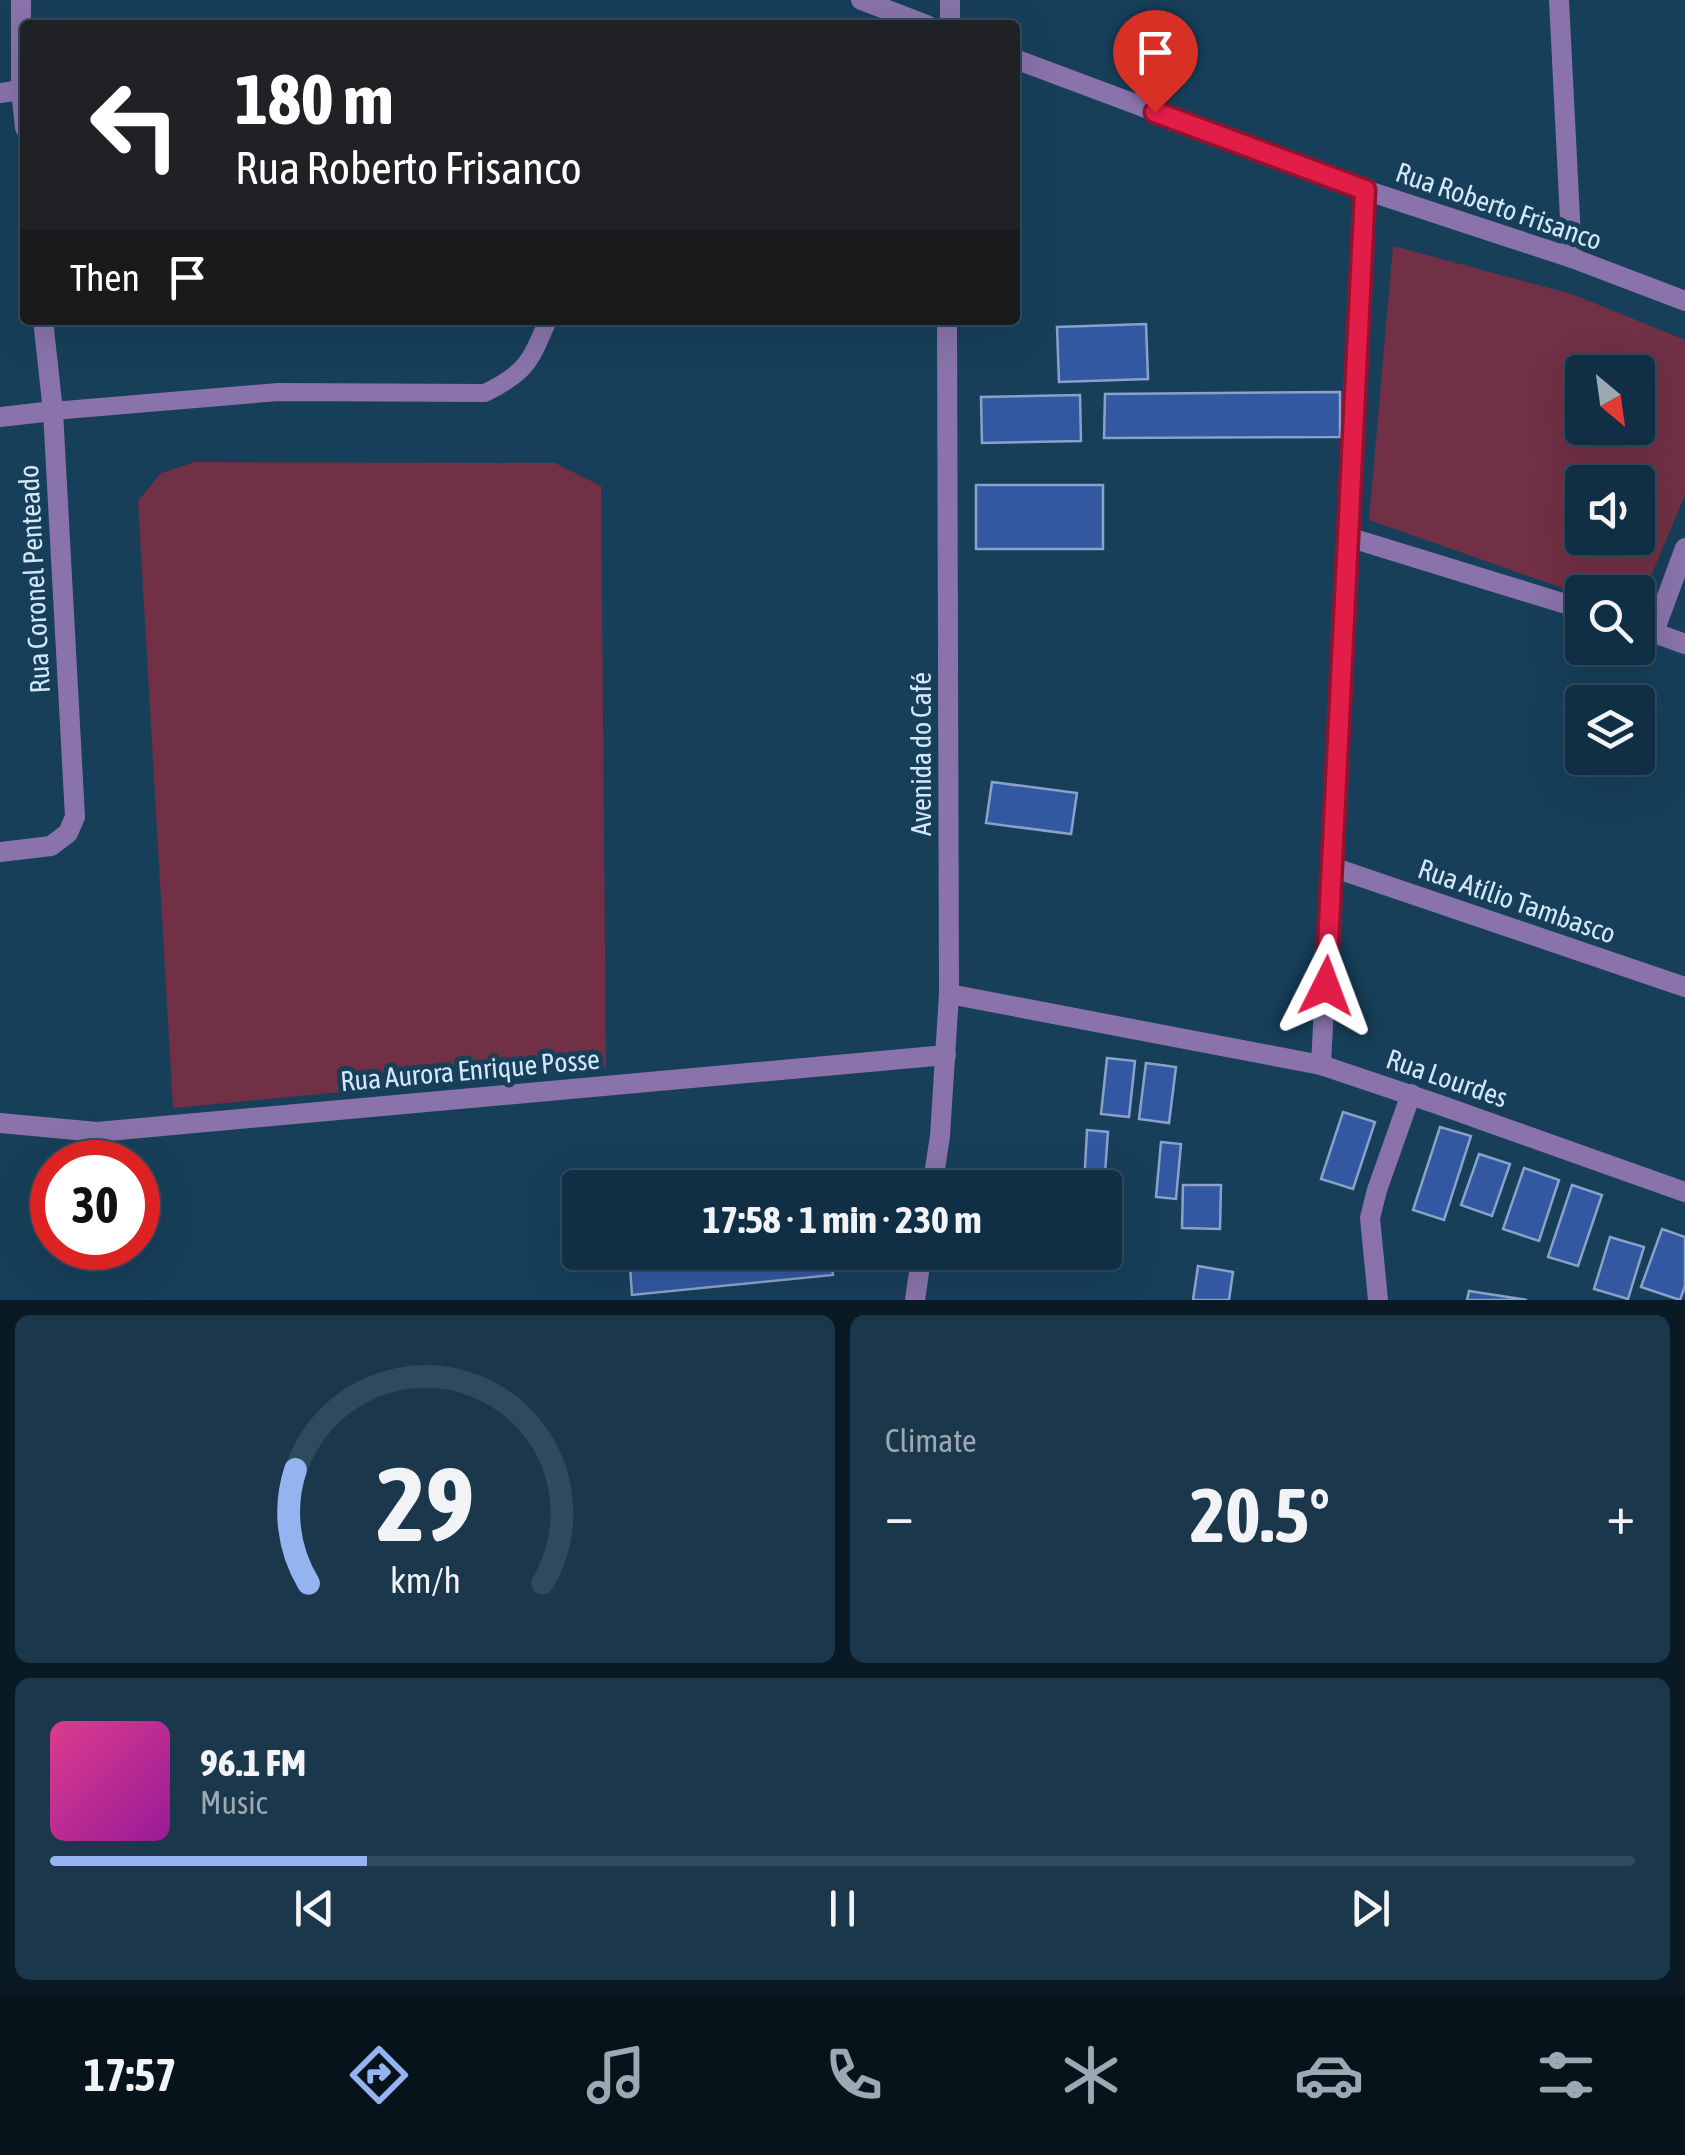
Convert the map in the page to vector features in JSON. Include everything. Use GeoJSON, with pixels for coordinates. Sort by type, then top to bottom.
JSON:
{"type":"FeatureCollection","features":[{"type":"Feature","properties":{"kind":"street"},"geometry":{"type":"LineString","coordinates":[[20,0],[11,91],[20,115]]}},
{"type":"Feature","properties":{"kind":"street"},"geometry":{"type":"LineString","coordinates":[[860,0],[914,20]]}},
{"type":"Feature","properties":{"kind":"street"},"geometry":{"type":"LineString","coordinates":[[1559,0],[1572,258]]}},
{"type":"Feature","properties":{"kind":"street","name":"Rua Roberto Frisanco"},"geometry":{"type":"LineString","coordinates":[[1020,61],[1365,190],[1572,258],[1685,301]]}},
{"type":"Feature","properties":{"kind":"street"},"geometry":{"type":"LineString","coordinates":[[1322,1065],[1365,190]]}},
{"type":"Feature","properties":{"kind":"street","name":"Rua Coronel Penteado"},"geometry":{"type":"LineString","coordinates":[[0,852],[50,846],[68,833],[74,818],[53,411],[44,325]]}},
{"type":"Feature","properties":{"kind":"street","name":"Avenida do Café"},"geometry":{"type":"LineString","coordinates":[[935,1170],[950,994],[947,325]]}},
{"type":"Feature","properties":{"kind":"street"},"geometry":{"type":"LineString","coordinates":[[0,417],[53,411]]}},
{"type":"Feature","properties":{"kind":"street"},"geometry":{"type":"LineString","coordinates":[[1348,536],[1565,605]]}},
{"type":"Feature","properties":{"kind":"street"},"geometry":{"type":"LineString","coordinates":[[1655,610],[1685,548]]}},
{"type":"Feature","properties":{"kind":"street"},"geometry":{"type":"LineString","coordinates":[[1655,632],[1685,644]]}},
{"type":"Feature","properties":{"kind":"street","name":"Rua Atílio Tambasco"},"geometry":{"type":"LineString","coordinates":[[1332,868],[1685,986]]}},
{"type":"Feature","properties":{"kind":"street","name":"Rua Lourdes"},"geometry":{"type":"LineString","coordinates":[[950,994],[1322,1065],[1685,1192]]}},
{"type":"Feature","properties":{"kind":"street","name":"Rua Aurora Enrique Posse"},"geometry":{"type":"LineString","coordinates":[[0,1123],[97,1132],[946,1055]]}},
{"type":"Feature","properties":{"kind":"street"},"geometry":{"type":"LineString","coordinates":[[1378,1300],[1370,1218],[1410,1094]]}},
{"type":"Feature","properties":{"kind":"street"},"geometry":{"type":"LineString","coordinates":[[916,1300],[920,1270]]}},
{"type":"Feature","properties":{"kind":"lane"},"geometry":{"type":"LineString","coordinates":[[53,411],[278,392],[484,393],[509,381],[530,361],[546,325]]}},
{"type":"Feature","properties":{"kind":"shaded area"},"geometry":{"type":"Polygon","coordinates":[[[1393,246],[1572,294],[1685,340],[1685,495],[1651,575],[1565,575],[1565,589],[1369,520],[1393,246]]]}},
{"type":"Feature","properties":{"kind":"shaded area"},"geometry":{"type":"Polygon","coordinates":[[[195,462],[555,463],[601,486],[606,1067],[173,1108],[138,501],[161,473],[195,462]]]}},
{"type":"Feature","properties":{"kind":"building"},"geometry":{"type":"Polygon","coordinates":[[[1146,324],[1148,379],[1059,382],[1057,327],[1146,324]]]}},
{"type":"Feature","properties":{"kind":"building"},"geometry":{"type":"Polygon","coordinates":[[[1340,392],[1340,437],[1104,438],[1105,394],[1340,392]]]}},
{"type":"Feature","properties":{"kind":"building"},"geometry":{"type":"Polygon","coordinates":[[[1080,395],[1081,441],[982,443],[981,397],[1080,395]]]}},
{"type":"Feature","properties":{"kind":"building"},"geometry":{"type":"Polygon","coordinates":[[[976,485],[1103,485],[1103,549],[976,549],[976,485]]]}},
{"type":"Feature","properties":{"kind":"building"},"geometry":{"type":"Polygon","coordinates":[[[992,782],[1077,793],[1071,834],[986,823],[992,782]]]}},
{"type":"Feature","properties":{"kind":"building"},"geometry":{"type":"Polygon","coordinates":[[[1107,1058],[1135,1061],[1129,1117],[1101,1114],[1107,1058]]]}},
{"type":"Feature","properties":{"kind":"building"},"geometry":{"type":"Polygon","coordinates":[[[1146,1063],[1176,1067],[1169,1123],[1139,1119],[1146,1063]]]}},
{"type":"Feature","properties":{"kind":"building"},"geometry":{"type":"Polygon","coordinates":[[[1343,1112],[1375,1122],[1353,1189],[1321,1179],[1343,1112]]]}},
{"type":"Feature","properties":{"kind":"building"},"geometry":{"type":"Polygon","coordinates":[[[1440,1127],[1471,1136],[1444,1220],[1413,1210],[1440,1127]]]}},
{"type":"Feature","properties":{"kind":"building"},"geometry":{"type":"Polygon","coordinates":[[[1087,1130],[1108,1132],[1105,1170],[1085,1170],[1087,1130]]]}},
{"type":"Feature","properties":{"kind":"building"},"geometry":{"type":"Polygon","coordinates":[[[1161,1142],[1181,1144],[1176,1199],[1156,1197],[1161,1142]]]}},
{"type":"Feature","properties":{"kind":"building"},"geometry":{"type":"Polygon","coordinates":[[[1479,1154],[1510,1164],[1492,1216],[1461,1205],[1479,1154]]]}},
{"type":"Feature","properties":{"kind":"building"},"geometry":{"type":"Polygon","coordinates":[[[1524,1168],[1559,1180],[1539,1241],[1503,1229],[1524,1168]]]}},
{"type":"Feature","properties":{"kind":"building"},"geometry":{"type":"Polygon","coordinates":[[[1183,1185],[1221,1185],[1220,1229],[1182,1228],[1183,1185]]]}},
{"type":"Feature","properties":{"kind":"building"},"geometry":{"type":"Polygon","coordinates":[[[1572,1185],[1602,1195],[1578,1266],[1548,1257],[1572,1185]]]}},
{"type":"Feature","properties":{"kind":"building"},"geometry":{"type":"Polygon","coordinates":[[[1662,1229],[1685,1237],[1685,1286],[1680,1300],[1641,1287],[1662,1229]]]}},
{"type":"Feature","properties":{"kind":"building"},"geometry":{"type":"Polygon","coordinates":[[[1610,1237],[1644,1247],[1628,1299],[1594,1289],[1610,1237]]]}},
{"type":"Feature","properties":{"kind":"building"},"geometry":{"type":"Polygon","coordinates":[[[1198,1266],[1233,1272],[1229,1300],[1193,1300],[1198,1266]]]}},
{"type":"Feature","properties":{"kind":"building"},"geometry":{"type":"Polygon","coordinates":[[[630,1270],[833,1270],[833,1275],[632,1295],[630,1270]]]}},
{"type":"Feature","properties":{"kind":"building"},"geometry":{"type":"Polygon","coordinates":[[[1469,1291],[1527,1300],[1467,1300],[1469,1291]]]}},
{"type":"Feature","properties":{"kind":"route"},"geometry":{"type":"LineString","coordinates":[[1155,112],[1365,190],[1326,986]]}}]}
